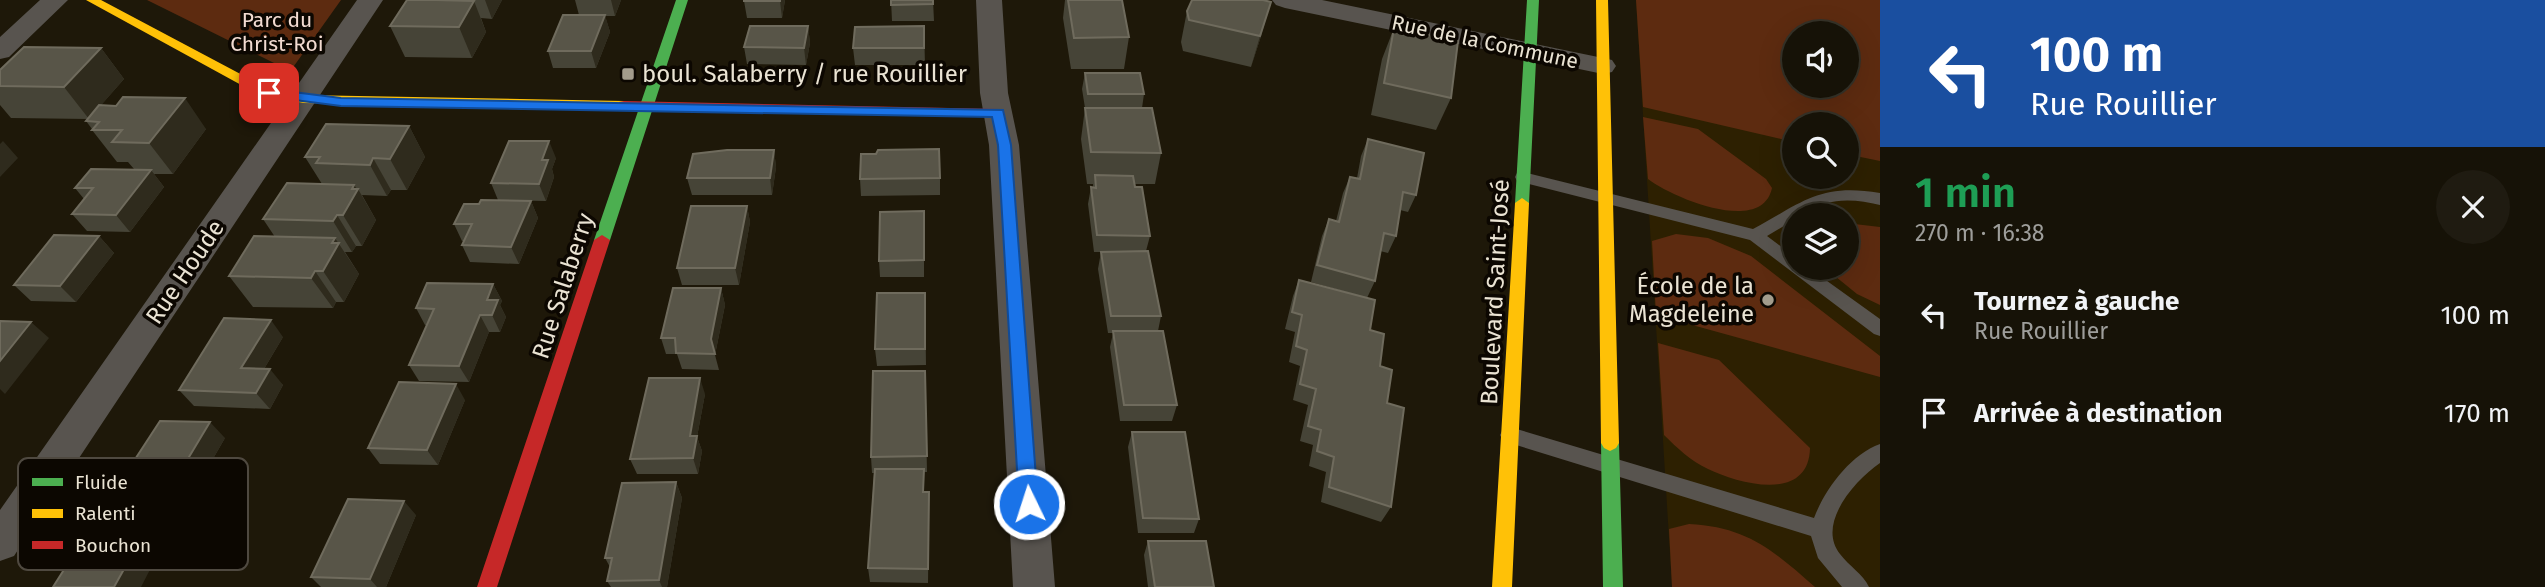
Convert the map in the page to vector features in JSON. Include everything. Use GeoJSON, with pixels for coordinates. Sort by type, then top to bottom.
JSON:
{"type":"FeatureCollection","features":[{"type":"Feature","properties":{"kind":"street"},"geometry":{"type":"LineString","coordinates":[[0,51],[55,0]]}},
{"type":"Feature","properties":{"kind":"street"},"geometry":{"type":"LineString","coordinates":[[92,0],[259,89],[303,99],[998,113]]}},
{"type":"Feature","properties":{"kind":"street","name":"Rue Houde"},"geometry":{"type":"LineString","coordinates":[[58,458],[370,0]]}},
{"type":"Feature","properties":{"kind":"street","name":"Rue Salaberry"},"geometry":{"type":"LineString","coordinates":[[487,587],[682,0]]}},
{"type":"Feature","properties":{"kind":"street"},"geometry":{"type":"LineString","coordinates":[[989,0],[998,113],[1004,145],[1034,587]]}},
{"type":"Feature","properties":{"kind":"street","name":"Rue de la Commune"},"geometry":{"type":"LineString","coordinates":[[1285,0],[1603,66]]}},
{"type":"Feature","properties":{"kind":"street","name":"Boulevard Saint-José"},"geometry":{"type":"LineString","coordinates":[[1502,587],[1533,0]]}},
{"type":"Feature","properties":{"kind":"street"},"geometry":{"type":"LineString","coordinates":[[1602,0],[1613,587]]}},
{"type":"Feature","properties":{"kind":"street","name":"Rue Houde"},"geometry":{"type":"LineString","coordinates":[[0,543],[18,517]]}},
{"type":"Feature","properties":{"kind":"lane"},"geometry":{"type":"LineString","coordinates":[[1523,177],[1755,235],[1782,257]]}},
{"type":"Feature","properties":{"kind":"lane"},"geometry":{"type":"LineString","coordinates":[[1755,235],[1827,195],[1850,192],[1880,198]]}},
{"type":"Feature","properties":{"kind":"lane"},"geometry":{"type":"LineString","coordinates":[[1813,280],[1880,329]]}},
{"type":"Feature","properties":{"kind":"lane"},"geometry":{"type":"LineString","coordinates":[[1510,435],[1820,529]]}},
{"type":"Feature","properties":{"kind":"lane"},"geometry":{"type":"LineString","coordinates":[[1857,587],[1840,572],[1827,554],[1821,542],[1820,529],[1822,519],[1835,498],[1865,460],[1880,453]]}},
{"type":"Feature","properties":{"kind":"shaded area","name":"École de la Magdeleine"},"geometry":{"type":"Polygon","coordinates":[[[1636,0],[1880,0],[1880,587],[1672,587],[1636,0]]]}},
{"type":"Feature","properties":{"kind":"green space","name":"Parc du Christ-Roi"},"geometry":{"type":"Polygon","coordinates":[[[147,0],[341,0],[294,66],[286,69],[147,0]]]}},
{"type":"Feature","properties":{"kind":"green space"},"geometry":{"type":"Polygon","coordinates":[[[1636,0],[1880,0],[1880,161],[1859,157],[1859,112],[1782,112],[1782,139],[1643,107],[1636,0]]]}},
{"type":"Feature","properties":{"kind":"green space"},"geometry":{"type":"Polygon","coordinates":[[[1643,117],[1698,129],[1766,179],[1772,188],[1765,202],[1752,209],[1734,211],[1715,208],[1676,195],[1648,179],[1643,117]]]}},
{"type":"Feature","properties":{"kind":"green space"},"geometry":{"type":"Polygon","coordinates":[[[1859,225],[1880,227],[1880,305],[1857,294],[1840,280],[1859,280],[1859,225]]]}},
{"type":"Feature","properties":{"kind":"green space"},"geometry":{"type":"Polygon","coordinates":[[[1676,234],[1708,238],[1751,256],[1880,356],[1880,377],[1656,315],[1652,241],[1676,234]]]}},
{"type":"Feature","properties":{"kind":"green space"},"geometry":{"type":"Polygon","coordinates":[[[1658,343],[1719,360],[1810,448],[1807,465],[1798,477],[1785,483],[1770,485],[1737,480],[1702,466],[1669,440],[1664,435],[1658,343]]]}},
{"type":"Feature","properties":{"kind":"green space"},"geometry":{"type":"Polygon","coordinates":[[[1689,524],[1743,535],[1786,562],[1815,587],[1672,587],[1669,529],[1689,524]]]}},
{"type":"Feature","properties":{"kind":"building"},"geometry":{"type":"Polygon","coordinates":[[[407,0],[474,1],[459,27],[390,26],[407,0]]]}},
{"type":"Feature","properties":{"kind":"building"},"geometry":{"type":"Polygon","coordinates":[[[780,0],[780,1],[744,1],[780,0]]]}},
{"type":"Feature","properties":{"kind":"building"},"geometry":{"type":"Polygon","coordinates":[[[891,0],[933,0],[933,4],[891,5],[891,0]]]}},
{"type":"Feature","properties":{"kind":"building"},"geometry":{"type":"Polygon","coordinates":[[[1068,0],[1122,0],[1129,37],[1074,38],[1068,0]]]}},
{"type":"Feature","properties":{"kind":"building"},"geometry":{"type":"Polygon","coordinates":[[[1192,0],[1271,2],[1260,36],[1189,20],[1187,11],[1192,0]]]}},
{"type":"Feature","properties":{"kind":"building"},"geometry":{"type":"Polygon","coordinates":[[[563,15],[605,15],[591,51],[548,51],[563,15]]]}},
{"type":"Feature","properties":{"kind":"building"},"geometry":{"type":"Polygon","coordinates":[[[750,26],[808,26],[804,48],[744,47],[750,26]]]}},
{"type":"Feature","properties":{"kind":"building"},"geometry":{"type":"Polygon","coordinates":[[[924,26],[924,48],[853,48],[855,27],[924,26]]]}},
{"type":"Feature","properties":{"kind":"building"},"geometry":{"type":"Polygon","coordinates":[[[1394,28],[1458,41],[1451,98],[1384,83],[1394,28]]]}},
{"type":"Feature","properties":{"kind":"building"},"geometry":{"type":"Polygon","coordinates":[[[24,47],[101,48],[64,87],[0,86],[0,70],[24,47]]]}},
{"type":"Feature","properties":{"kind":"building"},"geometry":{"type":"Polygon","coordinates":[[[1085,73],[1140,73],[1144,94],[1088,94],[1085,73]]]}},
{"type":"Feature","properties":{"kind":"building"},"geometry":{"type":"Polygon","coordinates":[[[123,97],[185,98],[149,143],[112,142],[122,130],[92,130],[99,122],[86,121],[99,105],[116,106],[123,97]]]}},
{"type":"Feature","properties":{"kind":"building"},"geometry":{"type":"Polygon","coordinates":[[[1085,108],[1152,108],[1161,153],[1091,152],[1085,108]]]}},
{"type":"Feature","properties":{"kind":"building"},"geometry":{"type":"Polygon","coordinates":[[[326,124],[409,126],[390,159],[373,158],[370,165],[316,163],[320,157],[305,157],[326,124]]]}},
{"type":"Feature","properties":{"kind":"building"},"geometry":{"type":"Polygon","coordinates":[[[1368,139],[1424,153],[1416,195],[1403,192],[1396,236],[1384,233],[1375,281],[1317,265],[1329,219],[1339,222],[1350,177],[1360,179],[1368,139]]]}},
{"type":"Feature","properties":{"kind":"building"},"geometry":{"type":"Polygon","coordinates":[[[509,141],[549,141],[542,160],[548,160],[539,184],[491,183],[509,141]]]}},
{"type":"Feature","properties":{"kind":"building"},"geometry":{"type":"Polygon","coordinates":[[[939,149],[940,178],[860,179],[861,154],[876,154],[878,150],[939,149]]]}},
{"type":"Feature","properties":{"kind":"building"},"geometry":{"type":"Polygon","coordinates":[[[727,150],[774,150],[770,178],[687,178],[693,154],[727,150]]]}},
{"type":"Feature","properties":{"kind":"building"},"geometry":{"type":"Polygon","coordinates":[[[91,169],[151,170],[116,215],[72,214],[93,188],[75,188],[91,169]]]}},
{"type":"Feature","properties":{"kind":"building"},"geometry":{"type":"Polygon","coordinates":[[[1095,175],[1133,176],[1135,187],[1142,187],[1150,236],[1097,235],[1091,187],[1096,188],[1095,175]]]}},
{"type":"Feature","properties":{"kind":"building"},"geometry":{"type":"Polygon","coordinates":[[[287,183],[354,185],[352,189],[358,189],[343,215],[337,215],[333,221],[263,219],[287,183]]]}},
{"type":"Feature","properties":{"kind":"building"},"geometry":{"type":"Polygon","coordinates":[[[481,200],[531,201],[511,247],[462,245],[472,224],[454,224],[464,204],[479,204],[481,200]]]}},
{"type":"Feature","properties":{"kind":"building"},"geometry":{"type":"Polygon","coordinates":[[[691,206],[747,206],[735,268],[677,268],[691,206]]]}},
{"type":"Feature","properties":{"kind":"building"},"geometry":{"type":"Polygon","coordinates":[[[924,211],[924,260],[879,261],[880,212],[924,211]]]}},
{"type":"Feature","properties":{"kind":"building"},"geometry":{"type":"Polygon","coordinates":[[[54,235],[99,236],[60,286],[14,285],[54,235]]]}},
{"type":"Feature","properties":{"kind":"building"},"geometry":{"type":"Polygon","coordinates":[[[254,236],[335,238],[332,243],[339,243],[323,271],[315,271],[311,278],[229,276],[254,236]]]}},
{"type":"Feature","properties":{"kind":"building"},"geometry":{"type":"Polygon","coordinates":[[[1148,251],[1161,316],[1111,316],[1101,252],[1148,251]]]}},
{"type":"Feature","properties":{"kind":"building"},"geometry":{"type":"Polygon","coordinates":[[[1299,280],[1375,300],[1370,330],[1384,334],[1380,366],[1392,370],[1387,403],[1404,408],[1391,507],[1329,487],[1334,457],[1317,451],[1321,430],[1308,426],[1316,389],[1300,384],[1307,350],[1296,346],[1302,315],[1292,312],[1299,280]]]}},
{"type":"Feature","properties":{"kind":"building"},"geometry":{"type":"Polygon","coordinates":[[[427,283],[493,284],[487,300],[498,300],[492,315],[480,315],[459,366],[409,365],[434,309],[416,308],[427,283]]]}},
{"type":"Feature","properties":{"kind":"building"},"geometry":{"type":"Polygon","coordinates":[[[673,288],[721,288],[711,339],[715,354],[676,353],[675,338],[661,338],[673,288]]]}},
{"type":"Feature","properties":{"kind":"building"},"geometry":{"type":"Polygon","coordinates":[[[877,293],[925,293],[925,349],[875,349],[877,293]]]}},
{"type":"Feature","properties":{"kind":"building"},"geometry":{"type":"Polygon","coordinates":[[[224,318],[271,320],[241,368],[270,369],[256,393],[179,390],[224,318]]]}},
{"type":"Feature","properties":{"kind":"building"},"geometry":{"type":"Polygon","coordinates":[[[0,321],[31,322],[0,361],[0,321]]]}},
{"type":"Feature","properties":{"kind":"building"},"geometry":{"type":"Polygon","coordinates":[[[1113,331],[1163,331],[1177,405],[1124,405],[1113,331]]]}},
{"type":"Feature","properties":{"kind":"building"},"geometry":{"type":"Polygon","coordinates":[[[873,371],[925,371],[927,456],[871,457],[873,371]]]}},
{"type":"Feature","properties":{"kind":"building"},"geometry":{"type":"Polygon","coordinates":[[[649,378],[700,378],[690,436],[697,436],[693,458],[630,459],[649,378]]]}},
{"type":"Feature","properties":{"kind":"building"},"geometry":{"type":"Polygon","coordinates":[[[399,382],[456,384],[427,450],[368,448],[399,382]]]}},
{"type":"Feature","properties":{"kind":"building"},"geometry":{"type":"Polygon","coordinates":[[[160,421],[210,422],[188,458],[136,458],[160,421]]]}},
{"type":"Feature","properties":{"kind":"building"},"geometry":{"type":"Polygon","coordinates":[[[1132,432],[1185,432],[1199,519],[1143,518],[1132,432]]]}},
{"type":"Feature","properties":{"kind":"building"},"geometry":{"type":"Polygon","coordinates":[[[875,469],[924,469],[923,492],[929,492],[928,569],[868,568],[875,469]]]}},
{"type":"Feature","properties":{"kind":"building"},"geometry":{"type":"Polygon","coordinates":[[[676,482],[659,580],[607,581],[612,558],[605,558],[622,483],[676,482]]]}},
{"type":"Feature","properties":{"kind":"building"},"geometry":{"type":"Polygon","coordinates":[[[348,499],[404,501],[370,579],[311,577],[348,499]]]}},
{"type":"Feature","properties":{"kind":"building"},"geometry":{"type":"Polygon","coordinates":[[[1148,541],[1206,541],[1214,587],[1155,587],[1148,541]]]}},
{"type":"Feature","properties":{"kind":"building"},"geometry":{"type":"Polygon","coordinates":[[[64,570],[124,570],[114,587],[53,587],[64,570]]]}},
{"type":"Feature","properties":{"kind":"traffic: fast"},"geometry":{"type":"LineString","coordinates":[[602,240],[682,0]]}},
{"type":"Feature","properties":{"kind":"traffic: fast"},"geometry":{"type":"LineString","coordinates":[[1522,203],[1533,0]]}},
{"type":"Feature","properties":{"kind":"traffic: fast"},"geometry":{"type":"LineString","coordinates":[[1610,443],[1613,587]]}},
{"type":"Feature","properties":{"kind":"traffic: slow"},"geometry":{"type":"LineString","coordinates":[[92,0],[259,89],[303,99],[624,105]]}},
{"type":"Feature","properties":{"kind":"traffic: slow"},"geometry":{"type":"LineString","coordinates":[[1602,0],[1610,443]]}},
{"type":"Feature","properties":{"kind":"traffic: slow"},"geometry":{"type":"LineString","coordinates":[[1502,587],[1522,203]]}},
{"type":"Feature","properties":{"kind":"traffic: jam"},"geometry":{"type":"LineString","coordinates":[[624,105],[998,113]]}},
{"type":"Feature","properties":{"kind":"traffic: jam"},"geometry":{"type":"LineString","coordinates":[[487,587],[602,240]]}},
{"type":"Feature","properties":{"kind":"place","name":"boul. Salaberry / rue Rouillier"},"geometry":{"type":"Point","coordinates":[628,74]}},
{"type":"Feature","properties":{"kind":"place","name":"École de la Magdeleine"},"geometry":{"type":"Point","coordinates":[1768,300]}},
{"type":"Feature","properties":{"kind":"route"},"geometry":{"type":"LineString","coordinates":[[269,93],[341,102],[998,113],[1004,145],[1029,504]]}}]}
